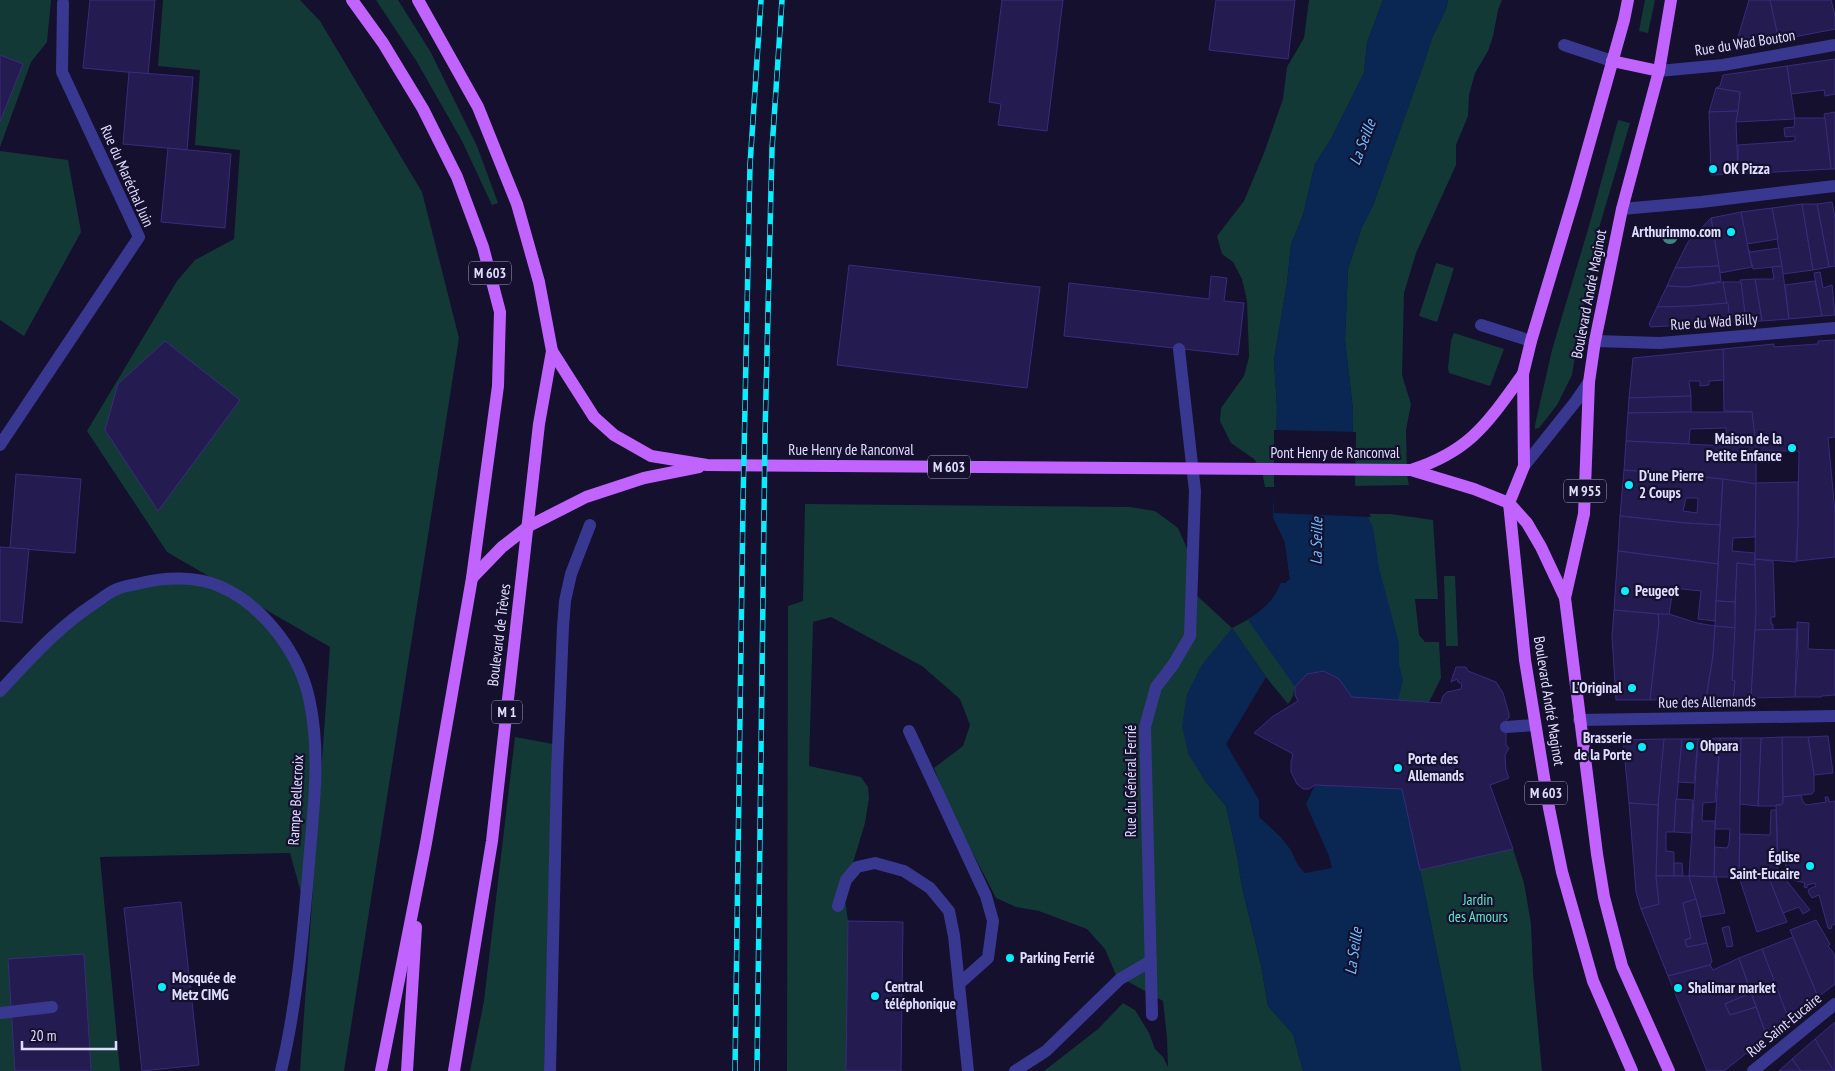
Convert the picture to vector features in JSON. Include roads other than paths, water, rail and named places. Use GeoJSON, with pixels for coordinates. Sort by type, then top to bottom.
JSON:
{"type":"FeatureCollection","features":[{"type":"Feature","properties":{"kind":"main road","name":"M 603"},"geometry":{"type":"LineString","coordinates":[[352,0],[383,43],[423,109],[457,177],[483,247],[500,312],[498,386],[472,578]]}},
{"type":"Feature","properties":{"kind":"main road","name":"M 603"},"geometry":{"type":"LineString","coordinates":[[418,0],[478,106],[517,204],[539,282],[552,351]]}},
{"type":"Feature","properties":{"kind":"main road","name":"Boulevard André Maginot"},"geometry":{"type":"LineString","coordinates":[[1628,0],[1575,194],[1531,340],[1524,374],[1524,466],[1509,502],[1519,612],[1535,725],[1562,872],[1593,981],[1632,1071]]}},
{"type":"Feature","properties":{"kind":"main road","name":"Boulevard André Maginot"},"geometry":{"type":"LineString","coordinates":[[1565,598],[1584,514],[1589,382],[1595,341],[1622,209],[1659,70],[1671,0]]}},
{"type":"Feature","properties":{"kind":"main road"},"geometry":{"type":"LineString","coordinates":[[1612,61],[1659,70]]}},
{"type":"Feature","properties":{"kind":"main road","name":"Rue Henry de Ranconval"},"geometry":{"type":"LineString","coordinates":[[552,351],[594,417],[614,435],[651,456],[707,465],[1258,469]]}},
{"type":"Feature","properties":{"kind":"main road","name":"Boulevard de Trèves"},"geometry":{"type":"LineString","coordinates":[[454,1071],[492,841],[539,424],[552,351]]}},
{"type":"Feature","properties":{"kind":"main road"},"geometry":{"type":"LineString","coordinates":[[1411,470],[1434,463],[1450,455],[1472,439],[1524,374]]}},
{"type":"Feature","properties":{"kind":"main road","name":"M 603"},"geometry":{"type":"LineString","coordinates":[[472,578],[502,547],[529,526],[586,497],[644,478],[707,465]]}},
{"type":"Feature","properties":{"kind":"main road","name":"Pont Henry de Ranconval"},"geometry":{"type":"LineString","coordinates":[[1258,469],[1411,470]]}},
{"type":"Feature","properties":{"kind":"main road","name":"M 603"},"geometry":{"type":"LineString","coordinates":[[1411,470],[1509,502]]}},
{"type":"Feature","properties":{"kind":"main road","name":"Boulevard André Maginot"},"geometry":{"type":"LineString","coordinates":[[1509,502],[1527,523],[1541,547],[1565,598],[1579,720],[1604,897],[1622,966],[1669,1071]]}},
{"type":"Feature","properties":{"kind":"main road"},"geometry":{"type":"LineString","coordinates":[[381,1071],[418,884],[472,578]]}},
{"type":"Feature","properties":{"kind":"main road"},"geometry":{"type":"LineString","coordinates":[[407,1071],[418,884]]}},
{"type":"Feature","properties":{"kind":"street","name":"Rue du Maréchal Juin"},"geometry":{"type":"LineString","coordinates":[[0,445],[139,237],[62,72],[63,3]]}},
{"type":"Feature","properties":{"kind":"street"},"geometry":{"type":"LineString","coordinates":[[1564,45],[1612,61]]}},
{"type":"Feature","properties":{"kind":"street","name":"Rue du Wad Bouton"},"geometry":{"type":"LineString","coordinates":[[1659,70],[1723,65],[1835,45]]}},
{"type":"Feature","properties":{"kind":"street"},"geometry":{"type":"LineString","coordinates":[[1622,209],[1701,202],[1835,186]]}},
{"type":"Feature","properties":{"kind":"street"},"geometry":{"type":"LineString","coordinates":[[1481,325],[1531,340]]}},
{"type":"Feature","properties":{"kind":"street","name":"Rue du Wad Billy"},"geometry":{"type":"LineString","coordinates":[[1595,341],[1660,343],[1835,328]]}},
{"type":"Feature","properties":{"kind":"street","name":"Rue du Général Ferrié"},"geometry":{"type":"LineString","coordinates":[[1152,1016],[1145,727],[1156,688],[1173,665],[1190,636],[1195,490],[1180,349]]}},
{"type":"Feature","properties":{"kind":"street"},"geometry":{"type":"LineString","coordinates":[[1524,466],[1589,382]]}},
{"type":"Feature","properties":{"kind":"street"},"geometry":{"type":"LineString","coordinates":[[550,1071],[563,627],[565,601],[571,574],[590,525]]}},
{"type":"Feature","properties":{"kind":"street","name":"Rampe Bellecroix"},"geometry":{"type":"LineString","coordinates":[[0,692],[48,639],[79,613],[115,590],[158,579],[186,578],[218,585],[248,603],[274,627],[295,659],[310,702],[316,778],[304,916],[289,1038],[281,1071]]}},
{"type":"Feature","properties":{"kind":"street","name":"Rue des Allemands"},"geometry":{"type":"LineString","coordinates":[[1579,720],[1835,716]]}},
{"type":"Feature","properties":{"kind":"street"},"geometry":{"type":"LineString","coordinates":[[1506,727],[1535,725]]}},
{"type":"Feature","properties":{"kind":"street"},"geometry":{"type":"LineString","coordinates":[[909,731],[986,896],[993,921],[988,958],[960,983]]}},
{"type":"Feature","properties":{"kind":"street"},"geometry":{"type":"LineString","coordinates":[[838,906],[846,880],[857,867],[874,863],[904,871],[930,888],[949,911],[960,983],[968,1071]]}},
{"type":"Feature","properties":{"kind":"street"},"geometry":{"type":"LineString","coordinates":[[1015,1071],[1046,1051],[1120,979],[1151,961]]}},
{"type":"Feature","properties":{"kind":"street","name":"Rue Saint-Eucaire"},"geometry":{"type":"LineString","coordinates":[[1753,1071],[1835,1004]]}},
{"type":"Feature","properties":{"kind":"street"},"geometry":{"type":"LineString","coordinates":[[0,1013],[52,1007]]}},
{"type":"Feature","properties":{"kind":"water","name":"La Seille"},"geometry":{"type":"Polygon","coordinates":[[[1383,0],[1448,0],[1446,9],[1432,38],[1373,205],[1362,227],[1348,269],[1345,340],[1353,410],[1352,486],[1373,527],[1379,568],[1399,643],[1399,664],[1403,681],[1398,700],[1352,697],[1339,679],[1324,671],[1307,674],[1295,687],[1248,620],[1268,604],[1281,583],[1286,583],[1290,579],[1285,542],[1273,517],[1277,407],[1274,360],[1287,283],[1291,245],[1303,215],[1315,164],[1331,139],[1364,73],[1367,43],[1383,0]]]}},
{"type":"Feature","properties":{"kind":"water","name":"La Seille"},"geometry":{"type":"Polygon","coordinates":[[[1232,628],[1266,677],[1226,744],[1259,800],[1259,817],[1287,845],[1298,865],[1305,873],[1332,868],[1329,856],[1306,804],[1315,785],[1402,789],[1461,1071],[1303,1071],[1293,1034],[1268,1006],[1261,965],[1242,887],[1226,806],[1206,782],[1188,753],[1182,726],[1187,694],[1201,666],[1232,628]]]}},
{"type":"Feature","properties":{"kind":"railway"},"geometry":{"type":"LineString","coordinates":[[735,1071],[750,165],[761,0]]}},
{"type":"Feature","properties":{"kind":"railway"},"geometry":{"type":"LineString","coordinates":[[757,1071],[765,435],[772,149],[782,0]]}},
{"type":"Feature","properties":{"kind":"place","name":"OK Pizza"},"geometry":{"type":"Point","coordinates":[1713,169]}},
{"type":"Feature","properties":{"kind":"place","name":"Arthurimmo.com"},"geometry":{"type":"Point","coordinates":[1731,232]}},
{"type":"Feature","properties":{"kind":"place","name":"Maison de la Petite Enfance"},"geometry":{"type":"Point","coordinates":[1792,448]}},
{"type":"Feature","properties":{"kind":"place","name":"D'une Pierre 2 Coups"},"geometry":{"type":"Point","coordinates":[1629,485]}},
{"type":"Feature","properties":{"kind":"place","name":"Peugeot"},"geometry":{"type":"Point","coordinates":[1625,591]}},
{"type":"Feature","properties":{"kind":"place","name":"L'Original"},"geometry":{"type":"Point","coordinates":[1632,688]}},
{"type":"Feature","properties":{"kind":"place","name":"Ohpara"},"geometry":{"type":"Point","coordinates":[1690,746]}},
{"type":"Feature","properties":{"kind":"place","name":"Brasserie de la Porte"},"geometry":{"type":"Point","coordinates":[1642,747]}},
{"type":"Feature","properties":{"kind":"place","name":"Porte des Allemands"},"geometry":{"type":"Point","coordinates":[1398,768]}},
{"type":"Feature","properties":{"kind":"place","name":"Église Saint-Eucaire"},"geometry":{"type":"Point","coordinates":[1810,866]}},
{"type":"Feature","properties":{"kind":"place","name":"Parking Ferrié"},"geometry":{"type":"Point","coordinates":[1010,958]}},
{"type":"Feature","properties":{"kind":"place","name":"Mosquée de Metz CIMG"},"geometry":{"type":"Point","coordinates":[162,987]}},
{"type":"Feature","properties":{"kind":"place","name":"Shalimar market"},"geometry":{"type":"Point","coordinates":[1678,988]}},
{"type":"Feature","properties":{"kind":"place","name":"Central téléphonique"},"geometry":{"type":"Point","coordinates":[875,996]}},
{"type":"Feature","properties":{"kind":"park label","name":"Jardin des Amours"},"geometry":{"type":"Point","coordinates":[1478,908]}}]}
